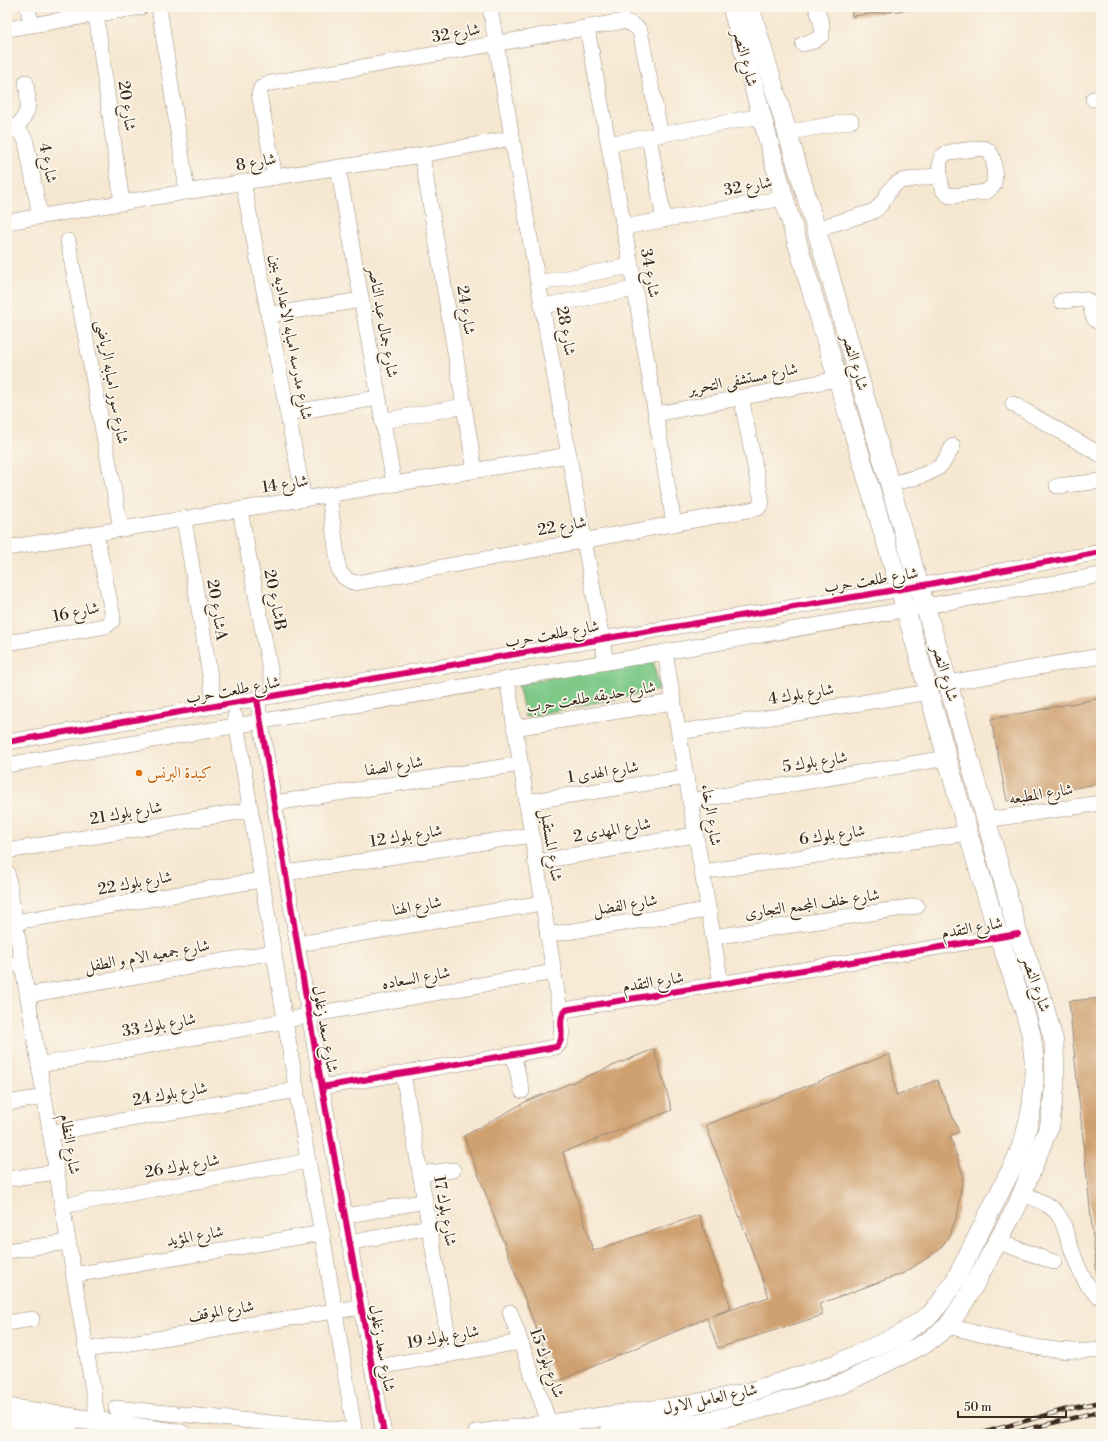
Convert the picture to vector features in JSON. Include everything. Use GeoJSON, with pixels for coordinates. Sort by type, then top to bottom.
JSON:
{"type":"FeatureCollection","features":[{"type":"Feature","properties":{"kind":"main road","name":"شارع النصر"},"geometry":{"type":"LineString","coordinates":[[732,7],[784,198],[906,609],[968,833],[999,937],[1031,1034],[1034,1059],[1034,1085],[1031,1111],[1025,1136],[1012,1166],[956,1279],[930,1316]]}},
{"type":"Feature","properties":{"kind":"main road","name":"شارع النصر"},"geometry":{"type":"LineString","coordinates":[[750,7],[948,682],[1018,934],[1043,1002],[1054,1042],[1055,1076],[1050,1124],[1023,1193],[968,1296],[948,1326]]}},
{"type":"Feature","properties":{"kind":"main road"},"geometry":{"type":"LineString","coordinates":[[806,275],[828,269]]}},
{"type":"Feature","properties":{"kind":"main road"},"geometry":{"type":"LineString","coordinates":[[930,1316],[948,1326]]}},
{"type":"Feature","properties":{"kind":"main road","name":"شارع العامل الاول"},"geometry":{"type":"LineString","coordinates":[[477,1434],[690,1405],[750,1392],[837,1364],[900,1336],[930,1316]]}},
{"type":"Feature","properties":{"kind":"main road","name":"شارع العامل الاول"},"geometry":{"type":"LineString","coordinates":[[608,1434],[699,1423],[757,1410],[817,1392],[848,1381],[926,1343],[948,1326]]}},
{"type":"Feature","properties":{"kind":"main road"},"geometry":{"type":"LineString","coordinates":[[7,1408],[181,1434]]}},
{"type":"Feature","properties":{"kind":"main road"},"geometry":{"type":"LineString","coordinates":[[7,1427],[69,1434]]}},
{"type":"Feature","properties":{"kind":"street"},"geometry":{"type":"LineString","coordinates":[[28,7],[31,25]]}},
{"type":"Feature","properties":{"kind":"street"},"geometry":{"type":"LineString","coordinates":[[7,29],[141,7]]}},
{"type":"Feature","properties":{"kind":"street"},"geometry":{"type":"LineString","coordinates":[[158,7],[187,191]]}},
{"type":"Feature","properties":{"kind":"street","name":"شارع 28"},"geometry":{"type":"LineString","coordinates":[[490,7],[606,662]]}},
{"type":"Feature","properties":{"kind":"street"},"geometry":{"type":"LineString","coordinates":[[803,44],[814,42],[822,35],[822,25],[816,7]]}},
{"type":"Feature","properties":{"kind":"street","name":"شارع 20"},"geometry":{"type":"LineString","coordinates":[[96,14],[122,202]]}},
{"type":"Feature","properties":{"kind":"street","name":"شارع 32"},"geometry":{"type":"LineString","coordinates":[[275,177],[259,94],[261,88],[266,84],[496,45],[624,21],[631,22],[640,31],[655,136],[664,220]]}},
{"type":"Feature","properties":{"kind":"street","name":"شارع 34"},"geometry":{"type":"LineString","coordinates":[[587,28],[631,266],[674,524]]}},
{"type":"Feature","properties":{"kind":"street"},"geometry":{"type":"LineString","coordinates":[[11,130],[24,120],[29,108],[26,82]]}},
{"type":"Feature","properties":{"kind":"street"},"geometry":{"type":"LineString","coordinates":[[609,144],[761,116]]}},
{"type":"Feature","properties":{"kind":"street"},"geometry":{"type":"LineString","coordinates":[[786,133],[851,122]]}},
{"type":"Feature","properties":{"kind":"street","name":"شارع 4"},"geometry":{"type":"LineString","coordinates":[[11,130],[23,134],[26,142],[40,216]]}},
{"type":"Feature","properties":{"kind":"street","name":"شارع 8"},"geometry":{"type":"LineString","coordinates":[[7,222],[187,191],[422,155],[512,138]]}},
{"type":"Feature","properties":{"kind":"street","name":"شارع 24"},"geometry":{"type":"LineString","coordinates":[[422,155],[475,471]]}},
{"type":"Feature","properties":{"kind":"street","name":"شارع جمال عبد الناصر"},"geometry":{"type":"LineString","coordinates":[[338,167],[394,484]]}},
{"type":"Feature","properties":{"kind":"street"},"geometry":{"type":"LineString","coordinates":[[816,230],[878,209],[883,204],[889,191],[896,183],[940,175]]}},
{"type":"Feature","properties":{"kind":"street","name":"شارع مدرسه امبابه الاعداديه بنين"},"geometry":{"type":"LineString","coordinates":[[243,182],[304,499]]}},
{"type":"Feature","properties":{"kind":"street","name":"شارع 32"},"geometry":{"type":"LineString","coordinates":[[624,227],[784,198]]}},
{"type":"Feature","properties":{"kind":"street","name":"شارع سور امبابه الرياضى"},"geometry":{"type":"LineString","coordinates":[[68,241],[121,529]]}},
{"type":"Feature","properties":{"kind":"street"},"geometry":{"type":"LineString","coordinates":[[539,283],[631,266]]}},
{"type":"Feature","properties":{"kind":"street"},"geometry":{"type":"LineString","coordinates":[[543,306],[635,289]]}},
{"type":"Feature","properties":{"kind":"street"},"geometry":{"type":"LineString","coordinates":[[268,315],[361,300]]}},
{"type":"Feature","properties":{"kind":"street"},"geometry":{"type":"LineString","coordinates":[[1061,301],[1087,300],[1092,306],[1092,313],[1095,320],[1101,323]]}},
{"type":"Feature","properties":{"kind":"street","name":"شارع مستشفى التحرير"},"geometry":{"type":"LineString","coordinates":[[656,414],[837,379]]}},
{"type":"Feature","properties":{"kind":"street","name":"شارع 22"},"geometry":{"type":"LineString","coordinates":[[329,495],[339,571],[343,577],[356,583],[754,509],[761,505],[762,498],[741,397]]}},
{"type":"Feature","properties":{"kind":"street"},"geometry":{"type":"LineString","coordinates":[[288,413],[378,398]]}},
{"type":"Feature","properties":{"kind":"street"},"geometry":{"type":"LineString","coordinates":[[1013,404],[1101,455]]}},
{"type":"Feature","properties":{"kind":"street"},"geometry":{"type":"LineString","coordinates":[[382,421],[464,406]]}},
{"type":"Feature","properties":{"kind":"street"},"geometry":{"type":"LineString","coordinates":[[890,484],[928,473],[938,468],[944,462],[953,446]]}},
{"type":"Feature","properties":{"kind":"street","name":"شارع 14"},"geometry":{"type":"LineString","coordinates":[[7,548],[569,455]]}},
{"type":"Feature","properties":{"kind":"street"},"geometry":{"type":"LineString","coordinates":[[1057,486],[1101,481]]}},
{"type":"Feature","properties":{"kind":"street","name":"شارع 20B"},"geometry":{"type":"LineString","coordinates":[[240,510],[275,696]]}},
{"type":"Feature","properties":{"kind":"street","name":"شارع 20A"},"geometry":{"type":"LineString","coordinates":[[184,519],[215,706]]}},
{"type":"Feature","properties":{"kind":"street","name":"شارع 16"},"geometry":{"type":"LineString","coordinates":[[7,643],[106,626],[112,622],[113,617],[96,534]]}},
{"type":"Feature","properties":{"kind":"street","name":"شارع طلعت حرب"},"geometry":{"type":"LineString","coordinates":[[7,742],[602,639],[919,586],[1101,552]]}},
{"type":"Feature","properties":{"kind":"street"},"geometry":{"type":"LineString","coordinates":[[7,765],[665,652],[1101,575]]}},
{"type":"Feature","properties":{"kind":"street","name":"شارع الرخاء"},"geometry":{"type":"LineString","coordinates":[[665,652],[721,984]]}},
{"type":"Feature","properties":{"kind":"street"},"geometry":{"type":"LineString","coordinates":[[948,682],[1101,656]]}},
{"type":"Feature","properties":{"kind":"street","name":"شارع المستقبل"},"geometry":{"type":"LineString","coordinates":[[506,679],[561,1017]]}},
{"type":"Feature","properties":{"kind":"street","name":"شارع بلوك 4"},"geometry":{"type":"LineString","coordinates":[[679,732],[929,692]]}},
{"type":"Feature","properties":{"kind":"street","name":"شارع سعد زغلول"},"geometry":{"type":"LineString","coordinates":[[257,699],[309,1015],[384,1434]]}},
{"type":"Feature","properties":{"kind":"street","name":"شارع حديقه طلعت حرب"},"geometry":{"type":"LineString","coordinates":[[514,728],[674,702]]}},
{"type":"Feature","properties":{"kind":"street"},"geometry":{"type":"LineString","coordinates":[[116,1408],[355,1433],[322,1233],[308,1162],[232,704]]}},
{"type":"Feature","properties":{"kind":"street","name":"شارع بلوك 5"},"geometry":{"type":"LineString","coordinates":[[690,801],[947,758]]}},
{"type":"Feature","properties":{"kind":"street","name":"شارع الصفا"},"geometry":{"type":"LineString","coordinates":[[275,803],[520,764]]}},
{"type":"Feature","properties":{"kind":"street","name":"شارع الهدى 1"},"geometry":{"type":"LineString","coordinates":[[526,802],[686,777]]}},
{"type":"Feature","properties":{"kind":"street","name":"شارع المطبعه"},"geometry":{"type":"LineString","coordinates":[[986,820],[1101,803]]}},
{"type":"Feature","properties":{"kind":"street","name":"شارع بلوك 21"},"geometry":{"type":"LineString","coordinates":[[7,851],[250,810]]}},
{"type":"Feature","properties":{"kind":"street","name":"شارع بلوك 6"},"geometry":{"type":"LineString","coordinates":[[702,872],[968,833]]}},
{"type":"Feature","properties":{"kind":"street","name":"شارع بلوك 12"},"geometry":{"type":"LineString","coordinates":[[286,873],[531,835]]}},
{"type":"Feature","properties":{"kind":"street","name":"شارع المهدى 2"},"geometry":{"type":"LineString","coordinates":[[535,862],[695,835]]}},
{"type":"Feature","properties":{"kind":"street","name":"شارع النظام"},"geometry":{"type":"LineString","coordinates":[[7,872],[8,888],[15,922],[14,964],[27,995],[98,1421]]}},
{"type":"Feature","properties":{"kind":"street","name":"شارع بلوك 22"},"geometry":{"type":"LineString","coordinates":[[15,922],[261,880]]}},
{"type":"Feature","properties":{"kind":"street","name":"شارع الهنا"},"geometry":{"type":"LineString","coordinates":[[298,944],[542,903]]}},
{"type":"Feature","properties":{"kind":"street","name":"شارع خلف المجمع التجارى"},"geometry":{"type":"LineString","coordinates":[[713,937],[917,906]]}},
{"type":"Feature","properties":{"kind":"street","name":"شارع الفضل"},"geometry":{"type":"LineString","coordinates":[[547,935],[708,910]]}},
{"type":"Feature","properties":{"kind":"street","name":"شارع التقدم"},"geometry":{"type":"LineString","coordinates":[[561,1017],[566,1010],[570,1008],[1018,934]]}},
{"type":"Feature","properties":{"kind":"street","name":"شارع جمعيه الام و الطفل"},"geometry":{"type":"LineString","coordinates":[[27,995],[274,952]]}},
{"type":"Feature","properties":{"kind":"street","name":"شارع السعاده"},"geometry":{"type":"LineString","coordinates":[[285,1021],[309,1015],[554,972]]}},
{"type":"Feature","properties":{"kind":"street"},"geometry":{"type":"LineString","coordinates":[[322,1087],[556,1047],[561,1040],[561,1017]]}},
{"type":"Feature","properties":{"kind":"street","name":"شارع بلوك 33"},"geometry":{"type":"LineString","coordinates":[[39,1065],[285,1021]]}},
{"type":"Feature","properties":{"kind":"street"},"geometry":{"type":"LineString","coordinates":[[513,1054],[522,1091]]}},
{"type":"Feature","properties":{"kind":"street","name":"شارع بلوك 17"},"geometry":{"type":"LineString","coordinates":[[403,1073],[451,1354]]}},
{"type":"Feature","properties":{"kind":"street","name":"شارع بلوك 24"},"geometry":{"type":"LineString","coordinates":[[50,1133],[297,1090]]}},
{"type":"Feature","properties":{"kind":"street"},"geometry":{"type":"LineString","coordinates":[[7,1103],[44,1097]]}},
{"type":"Feature","properties":{"kind":"street","name":"شارع بلوك 26"},"geometry":{"type":"LineString","coordinates":[[62,1206],[308,1162]]}},
{"type":"Feature","properties":{"kind":"street"},"geometry":{"type":"LineString","coordinates":[[420,1174],[453,1170]]}},
{"type":"Feature","properties":{"kind":"street"},"geometry":{"type":"LineString","coordinates":[[7,1179],[56,1172]]}},
{"type":"Feature","properties":{"kind":"street"},"geometry":{"type":"LineString","coordinates":[[1023,1193],[1052,1208],[1059,1215],[1079,1269],[1095,1294],[1101,1298]]}},
{"type":"Feature","properties":{"kind":"street"},"geometry":{"type":"LineString","coordinates":[[345,1216],[425,1201]]}},
{"type":"Feature","properties":{"kind":"street"},"geometry":{"type":"LineString","coordinates":[[349,1243],[429,1227]]}},
{"type":"Feature","properties":{"kind":"street","name":"شارع المؤيد"},"geometry":{"type":"LineString","coordinates":[[73,1274],[322,1233]]}},
{"type":"Feature","properties":{"kind":"street"},"geometry":{"type":"LineString","coordinates":[[7,1252],[68,1242]]}},
{"type":"Feature","properties":{"kind":"street"},"geometry":{"type":"LineString","coordinates":[[998,1242],[1054,1262]]}},
{"type":"Feature","properties":{"kind":"street","name":"شارع الموقف"},"geometry":{"type":"LineString","coordinates":[[86,1350],[361,1307]]}},
{"type":"Feature","properties":{"kind":"street","name":"شارع بلوك 15"},"geometry":{"type":"LineString","coordinates":[[510,1312],[550,1425]]}},
{"type":"Feature","properties":{"kind":"street"},"geometry":{"type":"LineString","coordinates":[[7,1323],[32,1319]]}},
{"type":"Feature","properties":{"kind":"street"},"geometry":{"type":"LineString","coordinates":[[948,1326],[1052,1350],[1101,1350]]}},
{"type":"Feature","properties":{"kind":"street","name":"شارع بلوك 19"},"geometry":{"type":"LineString","coordinates":[[372,1368],[520,1342]]}},
{"type":"Feature","properties":{"kind":"green space"},"geometry":{"type":"Polygon","coordinates":[[[653,659],[659,690],[525,717],[518,684],[653,659]]]}},
{"type":"Feature","properties":{"kind":"building"},"geometry":{"type":"Polygon","coordinates":[[[851,7],[927,7],[927,8],[852,16],[851,7]]]}},
{"type":"Feature","properties":{"kind":"building"},"geometry":{"type":"Polygon","coordinates":[[[1101,698],[1101,783],[1007,801],[991,719],[1101,698]]]}},
{"type":"Feature","properties":{"kind":"building"},"geometry":{"type":"Polygon","coordinates":[[[1101,998],[1101,1276],[1097,1277],[1069,1001],[1101,998]]]}},
{"type":"Feature","properties":{"kind":"building"},"geometry":{"type":"Polygon","coordinates":[[[654,1049],[672,1110],[563,1152],[593,1251],[699,1215],[731,1308],[712,1316],[769,1297],[706,1125],[890,1054],[896,1095],[937,1080],[959,1132],[950,1136],[963,1175],[958,1213],[949,1236],[939,1250],[904,1273],[819,1304],[823,1315],[718,1348],[707,1318],[556,1382],[464,1136],[529,1100],[654,1049]]]}},
{"type":"Feature","properties":{"kind":"railway"},"geometry":{"type":"LineString","coordinates":[[979,1434],[1064,1410],[1101,1402]]}},
{"type":"Feature","properties":{"kind":"railway"},"geometry":{"type":"LineString","coordinates":[[1008,1434],[1101,1411]]}},
{"type":"Feature","properties":{"kind":"cycle path"},"geometry":{"type":"LineString","coordinates":[[7,742],[602,639],[919,586],[1101,552]]}},
{"type":"Feature","properties":{"kind":"cycle path"},"geometry":{"type":"LineString","coordinates":[[257,699],[309,1015],[384,1434]]}},
{"type":"Feature","properties":{"kind":"cycle path"},"geometry":{"type":"LineString","coordinates":[[322,1087],[556,1047],[562,1034],[561,1019],[566,1010],[570,1009],[1018,934]]}},
{"type":"Feature","properties":{"kind":"place","name":"كبدة البرنس"},"geometry":{"type":"Point","coordinates":[139,773]}}]}
